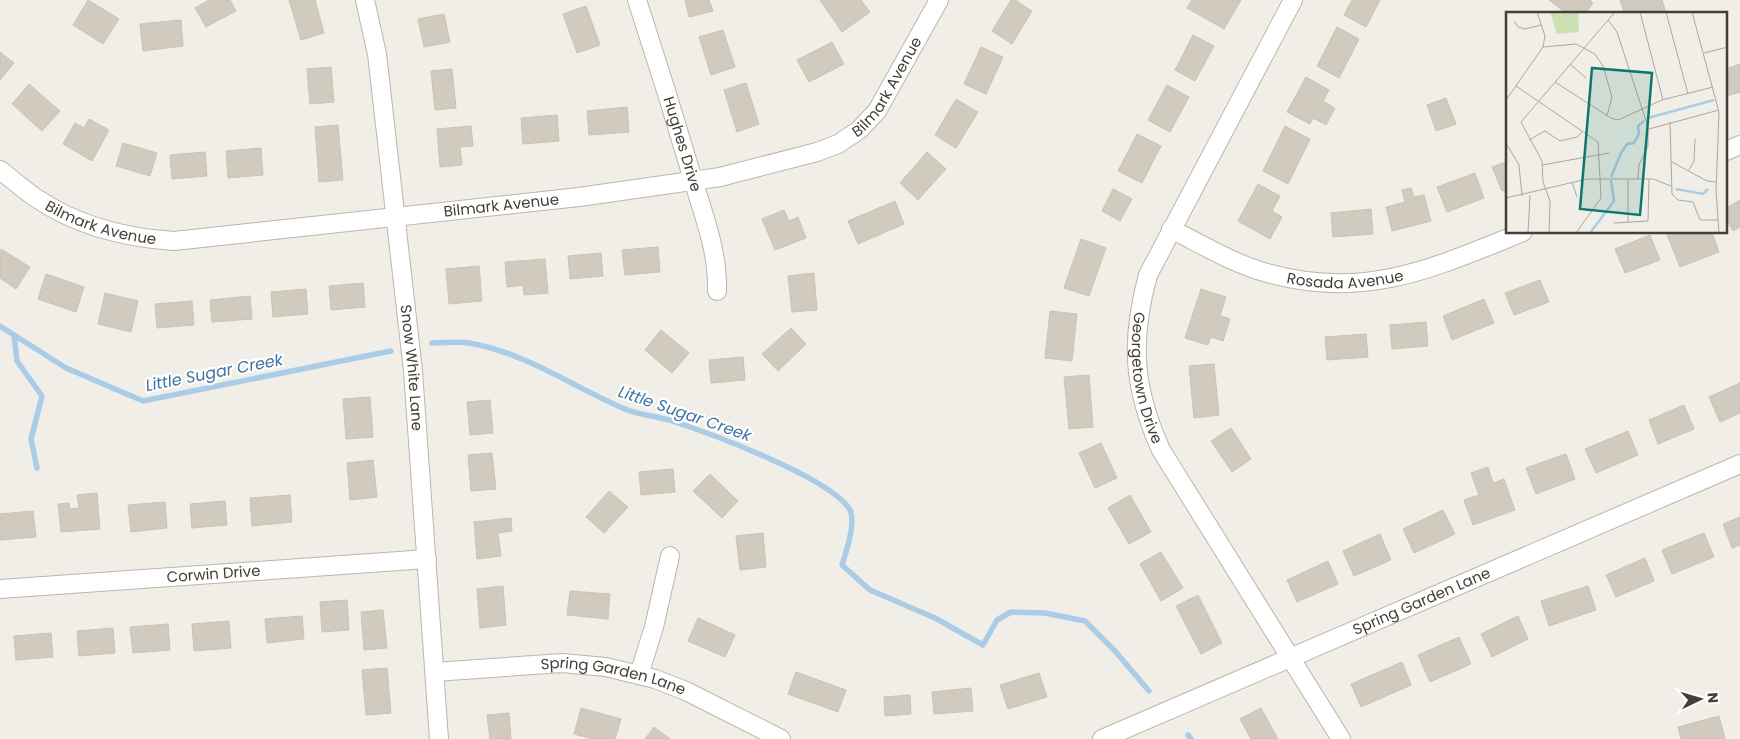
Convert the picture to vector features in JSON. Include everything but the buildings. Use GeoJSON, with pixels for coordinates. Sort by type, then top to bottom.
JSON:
{"type":"FeatureCollection","features":[{"type":"Feature","properties":{"kind":"street","name":"Snow White Lane"},"geometry":{"type":"LineString","coordinates":[[365,0],[377,54],[413,371],[439,739]]}},
{"type":"Feature","properties":{"kind":"street","name":"Hughes Drive"},"geometry":{"type":"LineString","coordinates":[[637,0],[713,246],[717,274],[717,291]]}},
{"type":"Feature","properties":{"kind":"street","name":"Bilmark Avenue"},"geometry":{"type":"LineString","coordinates":[[0,170],[37,199],[85,224],[120,234],[174,241],[579,197],[720,177],[818,152],[838,144],[859,130],[885,100],[939,0]]}},
{"type":"Feature","properties":{"kind":"street","name":"Georgetown Drive"},"geometry":{"type":"LineString","coordinates":[[1293,0],[1148,275],[1137,325],[1137,373],[1148,421],[1161,450],[1341,739]]}},
{"type":"Feature","properties":{"kind":"street"},"geometry":{"type":"LineString","coordinates":[[1728,150],[1740,145]]}},
{"type":"Feature","properties":{"kind":"street","name":"Rosada Avenue"},"geometry":{"type":"LineString","coordinates":[[1171,229],[1238,263],[1271,274],[1317,283],[1354,284],[1409,276],[1518,234]]}},
{"type":"Feature","properties":{"kind":"street","name":"Spring Garden Lane"},"geometry":{"type":"LineString","coordinates":[[1102,739],[1740,464]]}},
{"type":"Feature","properties":{"kind":"street"},"geometry":{"type":"LineString","coordinates":[[639,675],[654,627],[670,556]]}},
{"type":"Feature","properties":{"kind":"street","name":"Corwin Drive"},"geometry":{"type":"LineString","coordinates":[[0,589],[427,559]]}},
{"type":"Feature","properties":{"kind":"street","name":"Spring Garden Lane"},"geometry":{"type":"LineString","coordinates":[[435,672],[562,662],[606,667],[639,675],[686,691],[781,739]]}},
{"type":"Feature","properties":{"kind":"waterway","name":"Little Sugar Creek"},"geometry":{"type":"LineString","coordinates":[[0,326],[66,368],[143,401],[391,351]]}},
{"type":"Feature","properties":{"kind":"waterway"},"geometry":{"type":"LineString","coordinates":[[14,335],[17,361],[42,396],[31,439],[37,468]]}},
{"type":"Feature","properties":{"kind":"waterway","name":"Little Sugar Creek"},"geometry":{"type":"LineString","coordinates":[[432,343],[469,343],[511,354],[625,409],[669,420],[711,435],[795,471],[839,497],[850,510],[852,515],[851,530],[842,565],[870,590],[935,618],[983,645],[997,620],[1011,612],[1045,613],[1085,621],[1115,651],[1149,691]]}},
{"type":"Feature","properties":{"kind":"waterway","name":"Little Sugar Creek"},"geometry":{"type":"LineString","coordinates":[[1188,735],[1191,739]]}}]}
